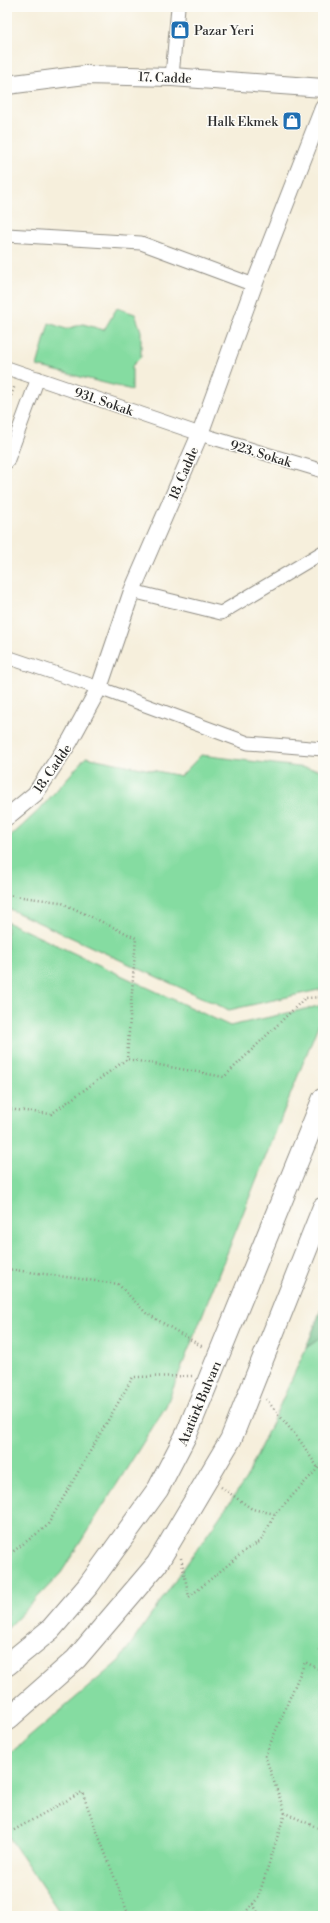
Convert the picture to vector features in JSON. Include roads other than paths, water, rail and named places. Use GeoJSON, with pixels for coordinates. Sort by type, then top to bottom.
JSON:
{"type":"FeatureCollection","features":[{"type":"Feature","properties":{"kind":"main road","name":"17. Cadde"},"geometry":{"type":"LineString","coordinates":[[7,86],[85,75],[172,77],[323,88]]}},
{"type":"Feature","properties":{"kind":"main road","name":"Atatürk Bulvarı"},"geometry":{"type":"LineString","coordinates":[[7,1665],[51,1629],[83,1591],[158,1489],[188,1433],[323,1099]]}},
{"type":"Feature","properties":{"kind":"main road"},"geometry":{"type":"LineString","coordinates":[[7,1720],[76,1659],[157,1564],[231,1439],[323,1208]]}},
{"type":"Feature","properties":{"kind":"street"},"geometry":{"type":"LineString","coordinates":[[172,77],[178,7]]}},
{"type":"Feature","properties":{"kind":"street","name":"18. Cadde"},"geometry":{"type":"LineString","coordinates":[[7,817],[35,794],[70,741],[99,688],[132,591],[200,434],[254,285],[323,108]]}},
{"type":"Feature","properties":{"kind":"street"},"geometry":{"type":"LineString","coordinates":[[7,235],[141,243],[254,285]]}},
{"type":"Feature","properties":{"kind":"street","name":"931. Sokak"},"geometry":{"type":"LineString","coordinates":[[7,368],[200,434]]}},
{"type":"Feature","properties":{"kind":"street"},"geometry":{"type":"LineString","coordinates":[[7,462],[38,378]]}},
{"type":"Feature","properties":{"kind":"street","name":"923. Sokak"},"geometry":{"type":"LineString","coordinates":[[200,434],[323,471]]}},
{"type":"Feature","properties":{"kind":"street"},"geometry":{"type":"LineString","coordinates":[[132,591],[221,613],[323,552]]}},
{"type":"Feature","properties":{"kind":"street"},"geometry":{"type":"LineString","coordinates":[[7,657],[99,688],[248,743],[323,749]]}},
{"type":"Feature","properties":{"kind":"place","name":"Pazar Yeri"},"geometry":{"type":"Point","coordinates":[180,30]}},
{"type":"Feature","properties":{"kind":"place","name":"Halk Ekmek"},"geometry":{"type":"Point","coordinates":[292,121]}}]}
